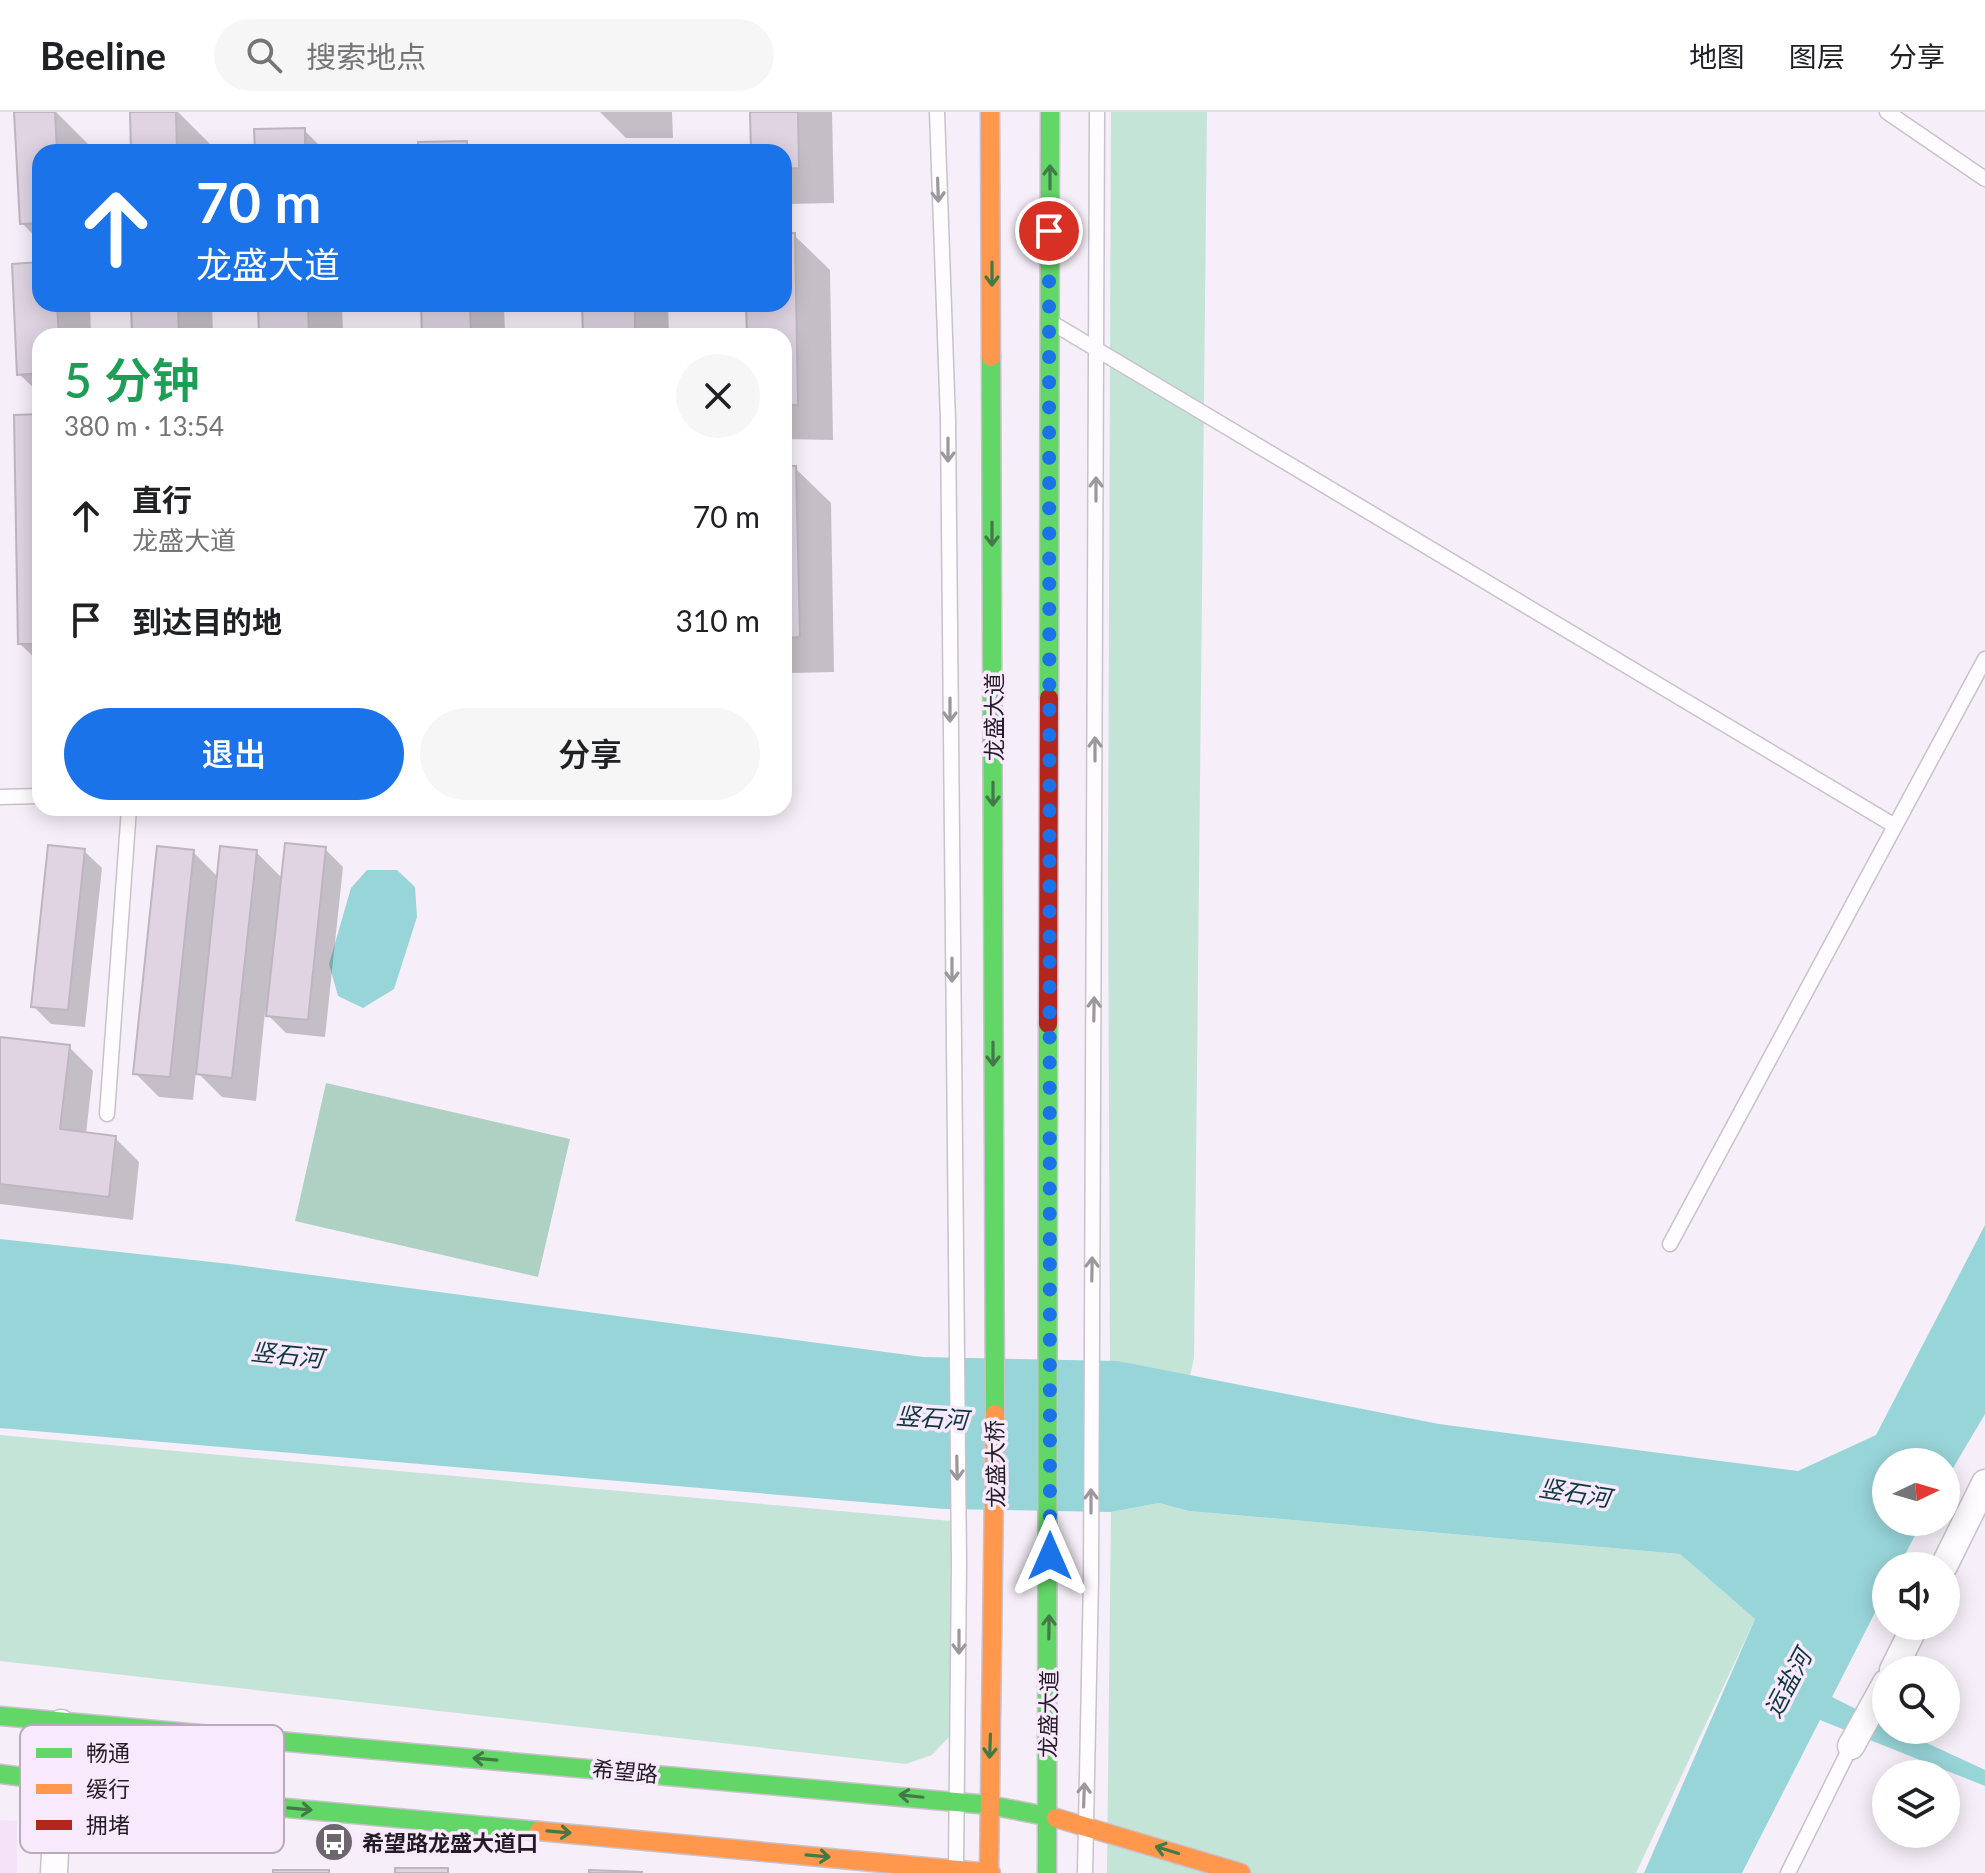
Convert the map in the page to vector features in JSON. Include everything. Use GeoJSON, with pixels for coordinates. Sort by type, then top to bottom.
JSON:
{"type":"FeatureCollection","features":[{"type":"Feature","properties":{"kind":"main road","name":"龙盛大道"},"geometry":{"type":"LineString","coordinates":[[990,112],[994,1323]]}},
{"type":"Feature","properties":{"kind":"main road"},"geometry":{"type":"LineString","coordinates":[[1049,321],[1050,112]]}},
{"type":"Feature","properties":{"kind":"main road","name":"龙盛大道"},"geometry":{"type":"LineString","coordinates":[[1047,1873],[1050,1556],[1049,321]]}},
{"type":"Feature","properties":{"kind":"main road","name":"龙盛大桥"},"geometry":{"type":"LineString","coordinates":[[989,1805],[996,1556],[994,1323]]}},
{"type":"Feature","properties":{"kind":"main road","name":"希望路"},"geometry":{"type":"LineString","coordinates":[[0,1716],[84,1725]]}},
{"type":"Feature","properties":{"kind":"main road","name":"希望路"},"geometry":{"type":"LineString","coordinates":[[284,1743],[989,1805],[1084,1824],[1241,1873]]}},
{"type":"Feature","properties":{"kind":"main road"},"geometry":{"type":"LineString","coordinates":[[0,1774],[20,1776]]}},
{"type":"Feature","properties":{"kind":"main road"},"geometry":{"type":"LineString","coordinates":[[284,1808],[989,1873],[989,1805]]}},
{"type":"Feature","properties":{"kind":"street"},"geometry":{"type":"LineString","coordinates":[[1954,1552],[1976,1522],[1985,1483]]}},
{"type":"Feature","properties":{"kind":"street"},"geometry":{"type":"LineString","coordinates":[[1851,1746],[1872,1708]]}},
{"type":"Feature","properties":{"kind":"street"},"geometry":{"type":"LineString","coordinates":[[54,1873],[55,1853]]}},
{"type":"Feature","properties":{"kind":"lane"},"geometry":{"type":"LineString","coordinates":[[937,112],[948,420],[954,1334],[959,1564],[956,1871]]}},
{"type":"Feature","properties":{"kind":"lane"},"geometry":{"type":"LineString","coordinates":[[1085,1873],[1091,1579],[1097,112]]}},
{"type":"Feature","properties":{"kind":"lane"},"geometry":{"type":"LineString","coordinates":[[1887,112],[1985,179]]}},
{"type":"Feature","properties":{"kind":"lane"},"geometry":{"type":"LineString","coordinates":[[1049,321],[1895,826]]}},
{"type":"Feature","properties":{"kind":"lane"},"geometry":{"type":"LineString","coordinates":[[1670,1244],[1985,659]]}},
{"type":"Feature","properties":{"kind":"lane"},"geometry":{"type":"LineString","coordinates":[[0,797],[32,796]]}},
{"type":"Feature","properties":{"kind":"lane"},"geometry":{"type":"LineString","coordinates":[[107,1114],[128,816]]}},
{"type":"Feature","properties":{"kind":"lane"},"geometry":{"type":"LineString","coordinates":[[1788,1873],[1851,1746]]}},
{"type":"Feature","properties":{"kind":"shaded area"},"geometry":{"type":"Polygon","coordinates":[[[0,1820],[17,1821],[17,1873],[0,1873],[0,1820]]]}},
{"type":"Feature","properties":{"kind":"green space"},"geometry":{"type":"Polygon","coordinates":[[[1111,112],[1207,112],[1194,1358],[1190,1376],[1110,1361],[1111,112]]]}},
{"type":"Feature","properties":{"kind":"green space"},"geometry":{"type":"Polygon","coordinates":[[[326,1083],[570,1139],[538,1277],[295,1221],[326,1083]]]}},
{"type":"Feature","properties":{"kind":"green space"},"geometry":{"type":"Polygon","coordinates":[[[0,1435],[951,1521],[950,1736],[932,1755],[906,1764],[0,1661],[0,1435]]]}},
{"type":"Feature","properties":{"kind":"green space"},"geometry":{"type":"Polygon","coordinates":[[[1159,1503],[1189,1511],[1680,1554],[1755,1619],[1636,1873],[1107,1873],[1111,1512],[1159,1503]]]}},
{"type":"Feature","properties":{"kind":"water"},"geometry":{"type":"Polygon","coordinates":[[[367,870],[397,870],[415,887],[417,917],[394,989],[363,1008],[338,996],[329,964],[351,888],[367,870]]]}},
{"type":"Feature","properties":{"kind":"water"},"geometry":{"type":"Polygon","coordinates":[[[1985,1225],[1985,1414],[1960,1456],[1960,1448],[1872,1448],[1872,1536],[1915,1536],[1906,1552],[1872,1552],[1872,1618],[1832,1697],[1872,1717],[1872,1741],[1820,1720],[1742,1873],[1644,1873],[1755,1619],[1680,1554],[1189,1511],[1159,1503],[1111,1512],[944,1509],[0,1428],[0,1239],[230,1264],[923,1357],[1118,1361],[1439,1424],[1798,1471],[1876,1435],[1985,1225]]]}},
{"type":"Feature","properties":{"kind":"water"},"geometry":{"type":"Polygon","coordinates":[[[1880,1744],[1929,1744],[1985,1770],[1985,1786],[1960,1776],[1960,1760],[1920,1760],[1880,1744]]]}},
{"type":"Feature","properties":{"kind":"building"},"geometry":{"type":"Polygon","coordinates":[[[14,112],[55,112],[57,144],[32,144],[32,223],[20,224],[14,112]]]}},
{"type":"Feature","properties":{"kind":"building"},"geometry":{"type":"Polygon","coordinates":[[[130,112],[176,112],[177,144],[131,144],[130,112]]]}},
{"type":"Feature","properties":{"kind":"building"},"geometry":{"type":"Polygon","coordinates":[[[750,112],[798,112],[799,168],[792,168],[792,144],[751,144],[750,112]]]}},
{"type":"Feature","properties":{"kind":"building"},"geometry":{"type":"Polygon","coordinates":[[[305,128],[305,144],[255,144],[254,129],[305,128]]]}},
{"type":"Feature","properties":{"kind":"building"},"geometry":{"type":"Polygon","coordinates":[[[467,141],[467,144],[418,144],[467,141]]]}},
{"type":"Feature","properties":{"kind":"building"},"geometry":{"type":"Polygon","coordinates":[[[792,233],[795,233],[798,405],[792,405],[792,328],[747,328],[746,312],[792,312],[792,233]]]}},
{"type":"Feature","properties":{"kind":"building"},"geometry":{"type":"Polygon","coordinates":[[[32,263],[32,312],[58,312],[58,328],[32,328],[32,374],[17,375],[12,264],[32,263]]]}},
{"type":"Feature","properties":{"kind":"building"},"geometry":{"type":"Polygon","coordinates":[[[131,312],[178,312],[179,328],[132,328],[131,312]]]}},
{"type":"Feature","properties":{"kind":"building"},"geometry":{"type":"Polygon","coordinates":[[[258,312],[308,312],[309,328],[259,328],[258,312]]]}},
{"type":"Feature","properties":{"kind":"building"},"geometry":{"type":"Polygon","coordinates":[[[421,312],[470,312],[471,328],[422,328],[421,312]]]}},
{"type":"Feature","properties":{"kind":"building"},"geometry":{"type":"Polygon","coordinates":[[[582,312],[635,312],[635,328],[583,328],[582,312]]]}},
{"type":"Feature","properties":{"kind":"building"},"geometry":{"type":"Polygon","coordinates":[[[32,414],[32,644],[18,644],[14,415],[32,414]]]}},
{"type":"Feature","properties":{"kind":"building"},"geometry":{"type":"Polygon","coordinates":[[[792,466],[796,466],[800,637],[792,638],[792,466]]]}},
{"type":"Feature","properties":{"kind":"building"},"geometry":{"type":"Polygon","coordinates":[[[285,843],[326,847],[308,1020],[266,1016],[285,843]]]}},
{"type":"Feature","properties":{"kind":"building"},"geometry":{"type":"Polygon","coordinates":[[[48,845],[85,849],[68,1010],[31,1007],[48,845]]]}},
{"type":"Feature","properties":{"kind":"building"},"geometry":{"type":"Polygon","coordinates":[[[157,846],[194,850],[170,1077],[133,1074],[157,846]]]}},
{"type":"Feature","properties":{"kind":"building"},"geometry":{"type":"Polygon","coordinates":[[[220,846],[257,850],[232,1078],[196,1074],[220,846]]]}},
{"type":"Feature","properties":{"kind":"building"},"geometry":{"type":"Polygon","coordinates":[[[0,1037],[70,1045],[60,1129],[116,1136],[109,1197],[0,1184],[0,1037]]]}},
{"type":"Feature","properties":{"kind":"building"},"geometry":{"type":"Polygon","coordinates":[[[395,1868],[448,1868],[448,1873],[395,1873],[395,1868]]]}},
{"type":"Feature","properties":{"kind":"building"},"geometry":{"type":"Polygon","coordinates":[[[273,1870],[329,1870],[329,1873],[273,1873],[273,1870]]]}},
{"type":"Feature","properties":{"kind":"building"},"geometry":{"type":"Polygon","coordinates":[[[589,1870],[642,1872],[642,1873],[589,1873],[589,1870]]]}},
{"type":"Feature","properties":{"kind":"traffic: fast"},"geometry":{"type":"LineString","coordinates":[[1049,698],[1050,112]]}},
{"type":"Feature","properties":{"kind":"traffic: fast"},"geometry":{"type":"LineString","coordinates":[[991,357],[995,1414]]}},
{"type":"Feature","properties":{"kind":"traffic: fast"},"geometry":{"type":"LineString","coordinates":[[1047,1873],[1048,1024]]}},
{"type":"Feature","properties":{"kind":"traffic: fast"},"geometry":{"type":"LineString","coordinates":[[0,1716],[100,1725]]}},
{"type":"Feature","properties":{"kind":"traffic: fast"},"geometry":{"type":"LineString","coordinates":[[284,1742],[989,1805],[1056,1818]]}},
{"type":"Feature","properties":{"kind":"traffic: fast"},"geometry":{"type":"LineString","coordinates":[[0,1774],[20,1777]]}},
{"type":"Feature","properties":{"kind":"traffic: fast"},"geometry":{"type":"LineString","coordinates":[[284,1808],[539,1831]]}},
{"type":"Feature","properties":{"kind":"traffic: slow"},"geometry":{"type":"LineString","coordinates":[[990,112],[991,357]]}},
{"type":"Feature","properties":{"kind":"traffic: slow"},"geometry":{"type":"LineString","coordinates":[[989,1873],[995,1414]]}},
{"type":"Feature","properties":{"kind":"traffic: slow"},"geometry":{"type":"LineString","coordinates":[[1056,1818],[1241,1873]]}},
{"type":"Feature","properties":{"kind":"traffic: slow"},"geometry":{"type":"LineString","coordinates":[[539,1831],[991,1873]]}},
{"type":"Feature","properties":{"kind":"traffic: jam"},"geometry":{"type":"LineString","coordinates":[[1048,1024],[1049,698]]}},
{"type":"Feature","properties":{"kind":"place","name":"希望路龙盛大道口"},"geometry":{"type":"Point","coordinates":[334,1842]}},
{"type":"Feature","properties":{"kind":"route"},"geometry":{"type":"LineString","coordinates":[[1049,231],[1050,1556]]}},
{"type":"Feature","properties":{"kind":"water label","name":"竖石河"},"geometry":{"type":"Point","coordinates":[287,1354]}},
{"type":"Feature","properties":{"kind":"water label","name":"竖石河"},"geometry":{"type":"Point","coordinates":[932,1417]}},
{"type":"Feature","properties":{"kind":"water label","name":"竖石河"},"geometry":{"type":"Point","coordinates":[1575,1492]}},
{"type":"Feature","properties":{"kind":"water label","name":"运盐河"},"geometry":{"type":"Point","coordinates":[1787,1683]}}]}
